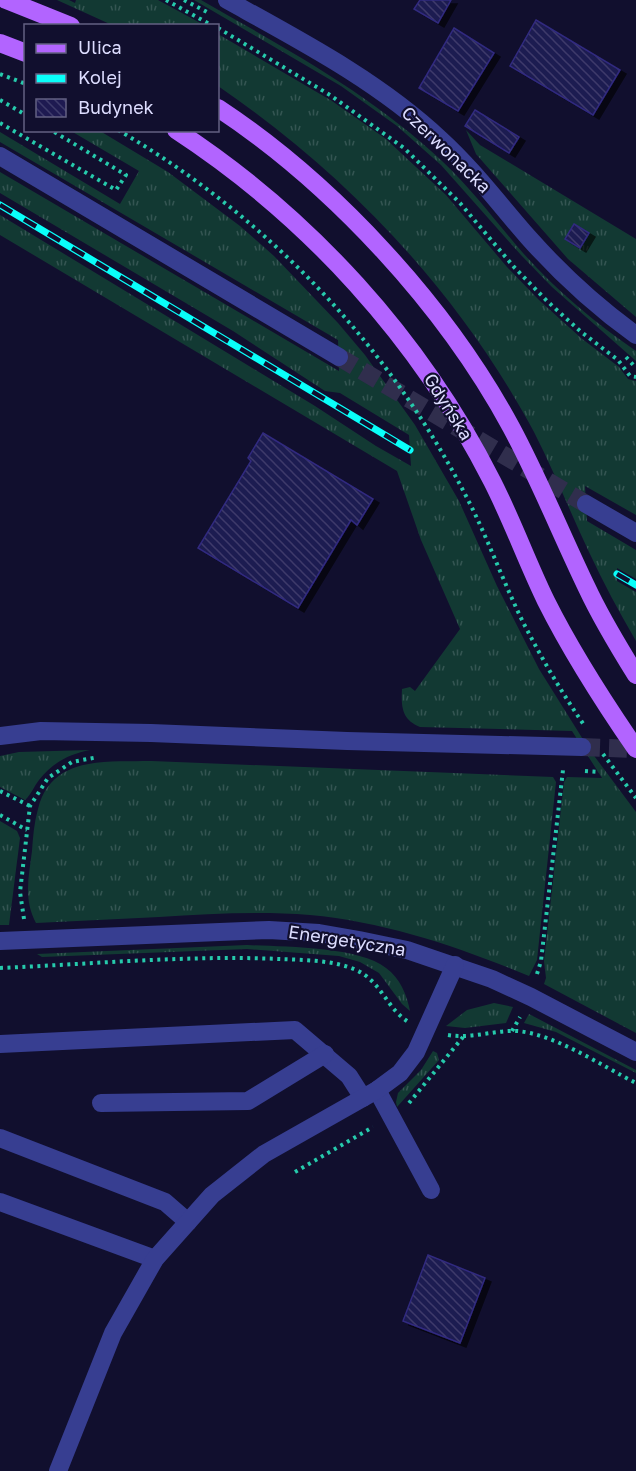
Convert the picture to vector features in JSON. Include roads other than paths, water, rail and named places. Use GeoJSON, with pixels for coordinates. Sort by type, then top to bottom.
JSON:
{"type":"FeatureCollection","features":[{"type":"Feature","properties":{"kind":"main road"},"geometry":{"type":"LineString","coordinates":[[6,0],[66,24]]}},
{"type":"Feature","properties":{"kind":"main road"},"geometry":{"type":"LineString","coordinates":[[0,43],[24,52]]}},
{"type":"Feature","properties":{"kind":"main road"},"geometry":{"type":"LineString","coordinates":[[219,109],[279,153],[323,191],[394,263],[442,322],[485,383],[511,426],[586,587],[636,675]]}},
{"type":"Feature","properties":{"kind":"main road","name":"Gdyńska"},"geometry":{"type":"LineString","coordinates":[[179,132],[248,182],[304,231],[364,293],[412,352],[455,415],[492,480],[546,600],[568,642],[636,749]]}},
{"type":"Feature","properties":{"kind":"street","name":"Czerwonacka"},"geometry":{"type":"LineString","coordinates":[[227,0],[356,75],[422,123],[475,174],[529,238],[565,276],[636,335]]}},
{"type":"Feature","properties":{"kind":"street"},"geometry":{"type":"LineString","coordinates":[[0,156],[339,357]]}},
{"type":"Feature","properties":{"kind":"street"},"geometry":{"type":"LineString","coordinates":[[586,504],[636,533]]}},
{"type":"Feature","properties":{"kind":"street"},"geometry":{"type":"LineString","coordinates":[[0,736],[40,731],[347,741],[586,741]]}},
{"type":"Feature","properties":{"kind":"street","name":"Energetyczna"},"geometry":{"type":"LineString","coordinates":[[0,941],[269,930],[319,933],[407,950],[455,965],[531,997],[636,1052]]}},
{"type":"Feature","properties":{"kind":"street"},"geometry":{"type":"LineString","coordinates":[[58,1471],[113,1333],[155,1259],[212,1195],[264,1154],[370,1094],[400,1073],[416,1053],[455,965]]}},
{"type":"Feature","properties":{"kind":"street"},"geometry":{"type":"LineString","coordinates":[[0,1044],[295,1030],[370,1094],[431,1190]]}},
{"type":"Feature","properties":{"kind":"street"},"geometry":{"type":"LineString","coordinates":[[101,1103],[248,1101],[325,1054]]}},
{"type":"Feature","properties":{"kind":"street"},"geometry":{"type":"LineString","coordinates":[[0,1138],[165,1202],[188,1222]]}},
{"type":"Feature","properties":{"kind":"street"},"geometry":{"type":"LineString","coordinates":[[0,1202],[155,1259]]}},
{"type":"Feature","properties":{"kind":"tunnel"},"geometry":{"type":"LineString","coordinates":[[339,357],[586,504]]}},
{"type":"Feature","properties":{"kind":"tunnel"},"geometry":{"type":"LineString","coordinates":[[582,747],[636,749]]}},
{"type":"Feature","properties":{"kind":"railway"},"geometry":{"type":"LineString","coordinates":[[0,205],[410,450]]}},
{"type":"Feature","properties":{"kind":"railway"},"geometry":{"type":"LineString","coordinates":[[617,574],[636,585]]}}]}
